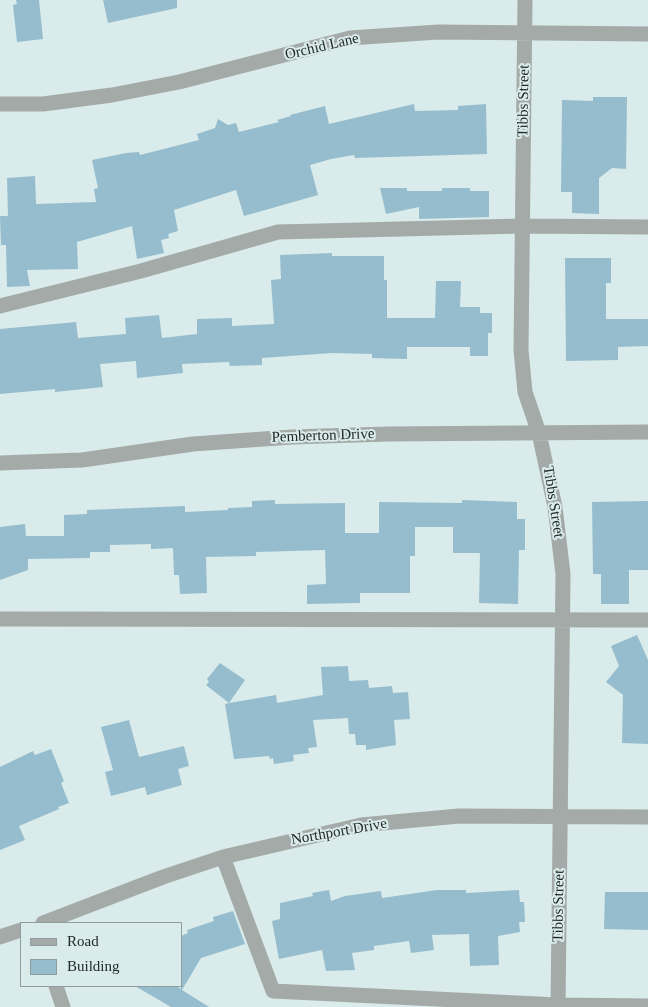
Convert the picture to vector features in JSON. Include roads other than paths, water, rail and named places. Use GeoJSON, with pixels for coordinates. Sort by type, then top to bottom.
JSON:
{"type":"FeatureCollection","features":[{"type":"Feature","properties":{"kind":"street","name":"Tibbs Street"},"geometry":{"type":"LineString","coordinates":[[525,0],[522,226],[523,367],[525,392],[539,432],[555,507],[563,574],[558,1006]]}},
{"type":"Feature","properties":{"kind":"street","name":"Orchid Lane"},"geometry":{"type":"LineString","coordinates":[[0,104],[43,104],[112,95],[179,82],[350,38],[438,32],[648,34]]}},
{"type":"Feature","properties":{"kind":"street"},"geometry":{"type":"LineString","coordinates":[[0,306],[141,271],[278,232],[522,226],[648,227]]}},
{"type":"Feature","properties":{"kind":"street","name":"Pemberton Drive"},"geometry":{"type":"LineString","coordinates":[[0,464],[82,460],[193,444],[292,437],[539,432],[648,432]]}},
{"type":"Feature","properties":{"kind":"street"},"geometry":{"type":"LineString","coordinates":[[0,619],[648,620]]}},
{"type":"Feature","properties":{"kind":"street","name":"Northport Drive"},"geometry":{"type":"LineString","coordinates":[[46,922],[163,877],[223,857],[361,825],[459,816],[648,817]]}},
{"type":"Feature","properties":{"kind":"street"},"geometry":{"type":"LineString","coordinates":[[223,857],[274,991],[558,1006],[648,1006]]}},
{"type":"Feature","properties":{"kind":"street"},"geometry":{"type":"LineString","coordinates":[[0,937],[20,930]]}},
{"type":"Feature","properties":{"kind":"street"},"geometry":{"type":"LineString","coordinates":[[56,987],[63,1007]]}}]}
